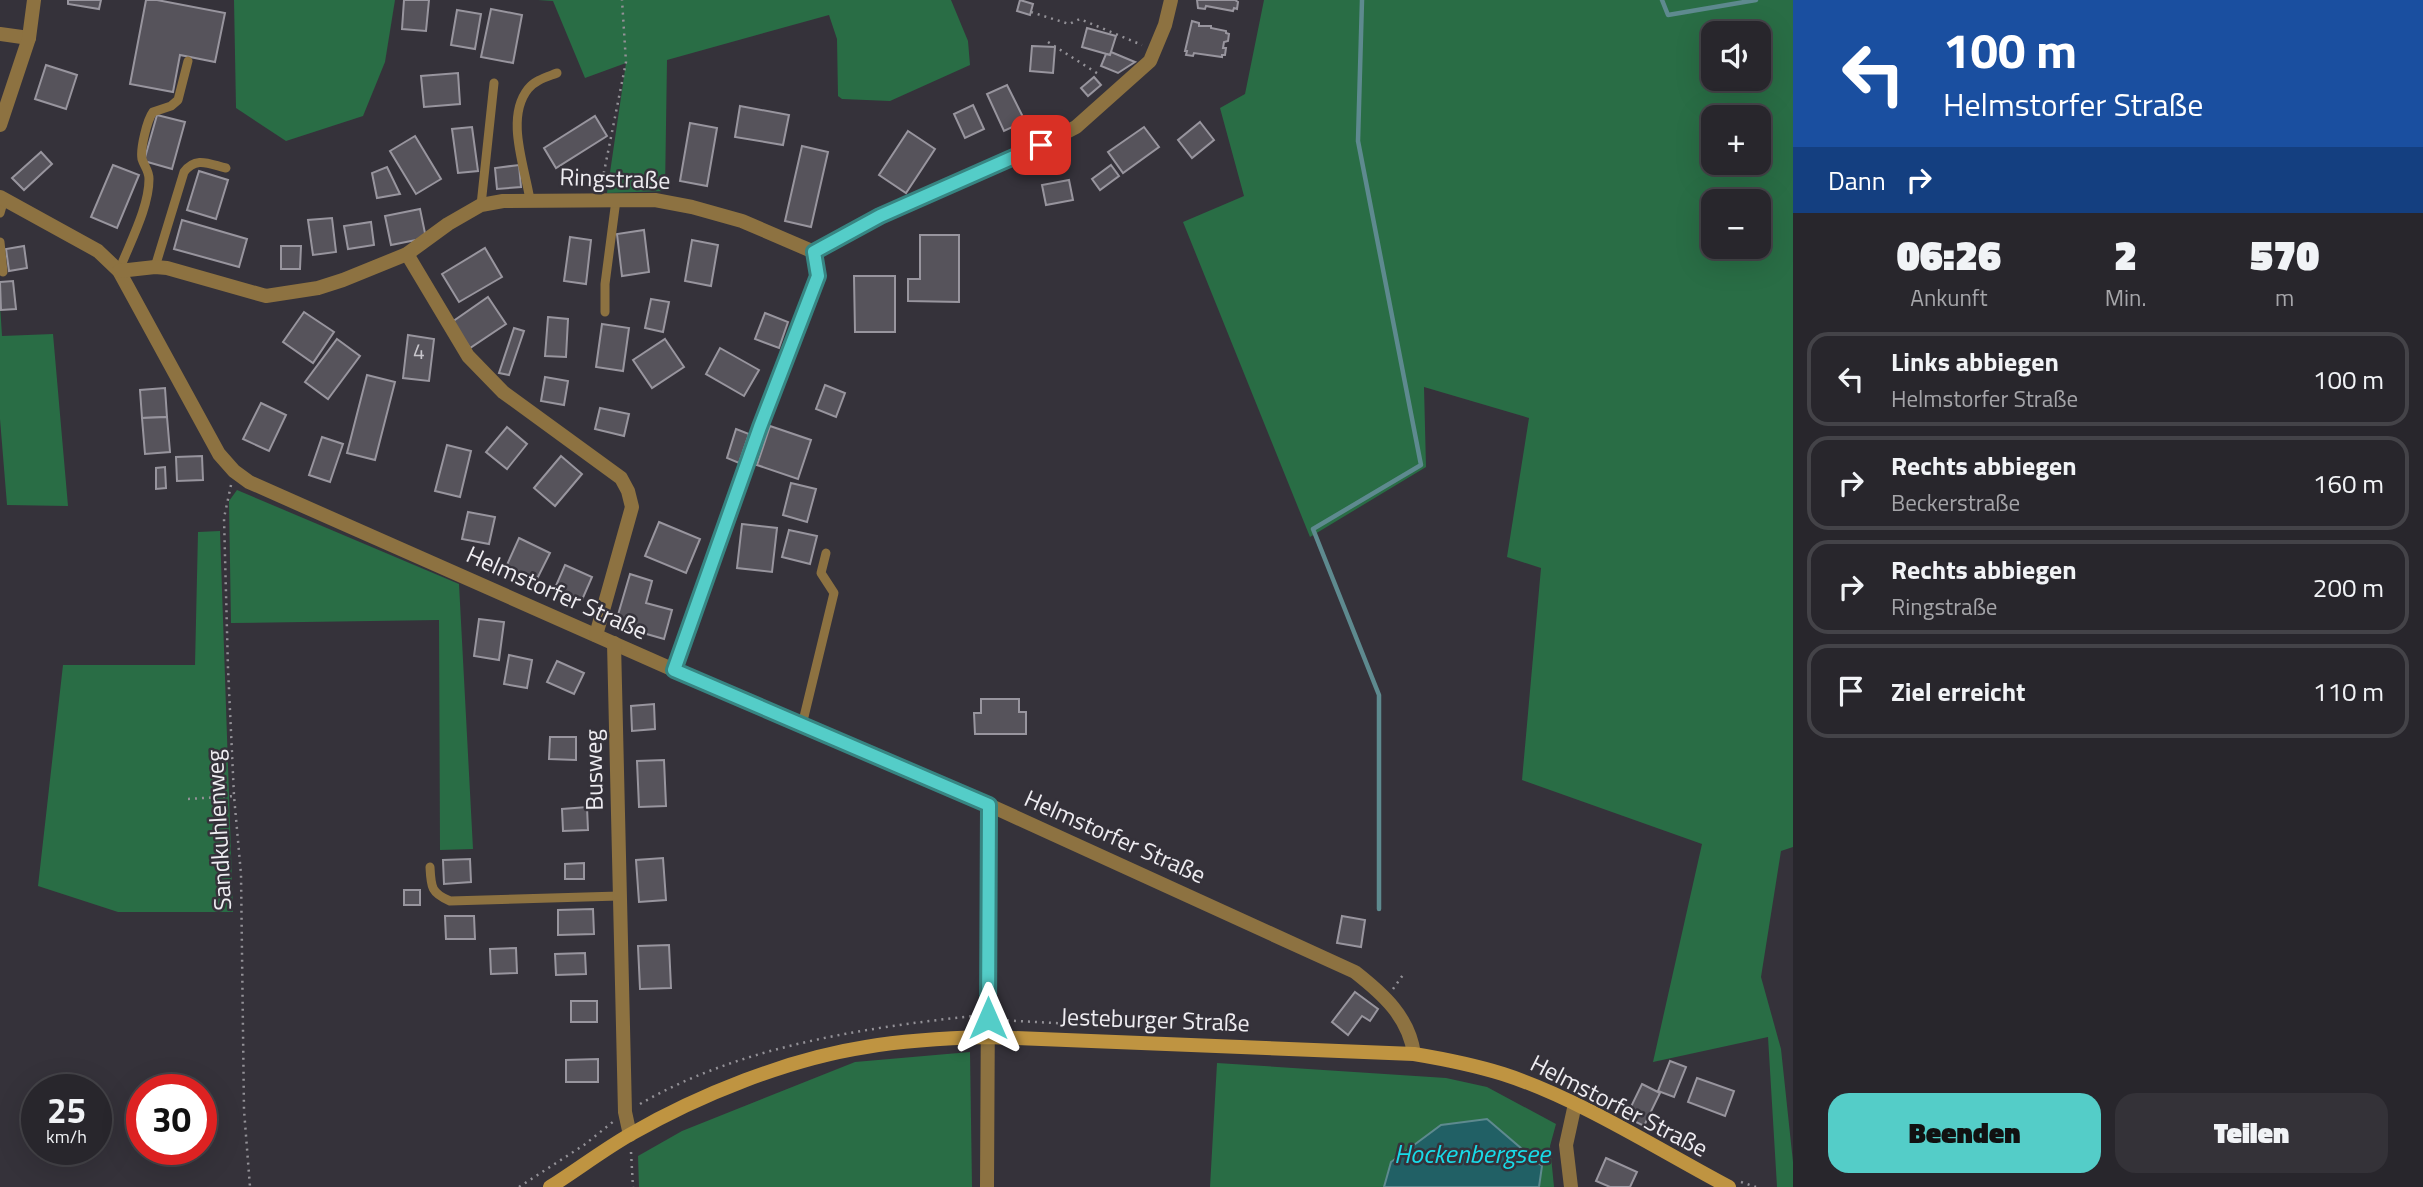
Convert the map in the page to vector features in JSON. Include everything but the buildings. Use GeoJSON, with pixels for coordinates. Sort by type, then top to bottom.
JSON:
{"type":"FeatureCollection","features":[{"type":"Feature","properties":{"kind":"main road","name":"Jesteburger Straße"},"geometry":{"type":"LineString","coordinates":[[550,1187],[630,1135],[688,1106],[746,1081],[802,1062],[863,1047],[925,1039],[988,1037],[1414,1054]]}},
{"type":"Feature","properties":{"kind":"main road","name":"Helmstorfer Straße"},"geometry":{"type":"LineString","coordinates":[[1414,1054],[1460,1062],[1506,1075],[1575,1104],[1735,1184]]}},
{"type":"Feature","properties":{"kind":"street"},"geometry":{"type":"LineString","coordinates":[[0,125],[29,38],[34,0]]}},
{"type":"Feature","properties":{"kind":"street"},"geometry":{"type":"LineString","coordinates":[[674,670],[760,427],[818,276],[814,252],[880,216],[1076,127],[1150,61],[1165,25],[1171,0]]}},
{"type":"Feature","properties":{"kind":"street"},"geometry":{"type":"LineString","coordinates":[[0,34],[29,38]]}},
{"type":"Feature","properties":{"kind":"street","name":"Ringstraße"},"geometry":{"type":"LineString","coordinates":[[118,271],[167,268],[266,296],[318,288],[407,254],[448,224],[481,205],[530,200],[655,200],[692,206],[742,221],[814,252]]}},
{"type":"Feature","properties":{"kind":"street"},"geometry":{"type":"LineString","coordinates":[[1,203],[98,251],[118,271]]}},
{"type":"Feature","properties":{"kind":"street"},"geometry":{"type":"LineString","coordinates":[[407,254],[468,356],[503,391],[621,478],[628,491],[632,508],[596,635]]}},
{"type":"Feature","properties":{"kind":"street","name":"Helmstorfer Straße"},"geometry":{"type":"LineString","coordinates":[[118,271],[219,454],[234,471],[249,482],[674,670],[989,805],[1355,972],[1385,996],[1402,1020],[1412,1041],[1414,1054]]}},
{"type":"Feature","properties":{"kind":"street","name":"Busweg"},"geometry":{"type":"LineString","coordinates":[[614,643],[625,1112],[630,1135]]}},
{"type":"Feature","properties":{"kind":"street"},"geometry":{"type":"LineString","coordinates":[[987,1187],[989,805]]}},
{"type":"Feature","properties":{"kind":"street"},"geometry":{"type":"LineString","coordinates":[[1571,1187],[1566,1144],[1575,1104]]}},
{"type":"Feature","properties":{"kind":"lane"},"geometry":{"type":"LineString","coordinates":[[118,271],[146,200],[149,174],[142,161],[142,154],[148,121],[153,112],[171,106],[178,100],[188,61]]}},
{"type":"Feature","properties":{"kind":"lane"},"geometry":{"type":"LineString","coordinates":[[530,200],[519,143],[517,118],[520,102],[529,87],[540,79],[557,73]]}},
{"type":"Feature","properties":{"kind":"lane"},"geometry":{"type":"LineString","coordinates":[[481,205],[495,83]]}},
{"type":"Feature","properties":{"kind":"lane"},"geometry":{"type":"LineString","coordinates":[[155,267],[184,172],[192,163],[198,161],[226,168]]}},
{"type":"Feature","properties":{"kind":"lane"},"geometry":{"type":"LineString","coordinates":[[605,312],[605,284],[616,200]]}},
{"type":"Feature","properties":{"kind":"lane"},"geometry":{"type":"LineString","coordinates":[[0,242],[3,272]]}},
{"type":"Feature","properties":{"kind":"lane"},"geometry":{"type":"LineString","coordinates":[[802,725],[834,593],[821,573],[826,553]]}},
{"type":"Feature","properties":{"kind":"lane"},"geometry":{"type":"LineString","coordinates":[[429,867],[431,884],[437,895],[450,901],[619,896]]}},
{"type":"Feature","properties":{"kind":"path"},"geometry":{"type":"LineString","coordinates":[[598,200],[626,62],[622,0]]}},
{"type":"Feature","properties":{"kind":"path"},"geometry":{"type":"LineString","coordinates":[[1031,12],[1069,24],[1080,19],[1155,50]]}},
{"type":"Feature","properties":{"kind":"path"},"geometry":{"type":"LineString","coordinates":[[1048,42],[1063,49],[1074,60],[1100,75]]}},
{"type":"Feature","properties":{"kind":"path","name":"Sandkuhlenweg"},"geometry":{"type":"LineString","coordinates":[[234,471],[224,518],[234,796],[241,874],[244,1110],[250,1187]]}},
{"type":"Feature","properties":{"kind":"path"},"geometry":{"type":"LineString","coordinates":[[188,799],[234,796]]}},
{"type":"Feature","properties":{"kind":"path"},"geometry":{"type":"LineString","coordinates":[[1385,996],[1405,972]]}},
{"type":"Feature","properties":{"kind":"path"},"geometry":{"type":"LineString","coordinates":[[519,1187],[584,1145],[625,1112],[665,1089],[736,1062],[797,1045],[858,1030],[974,1016],[1011,1021],[1118,1026]]}},
{"type":"Feature","properties":{"kind":"path"},"geometry":{"type":"LineString","coordinates":[[630,1135],[633,1187]]}},
{"type":"Feature","properties":{"kind":"path"},"geometry":{"type":"LineString","coordinates":[[1735,1184],[1756,1187]]}},
{"type":"Feature","properties":{"kind":"green space"},"geometry":{"type":"Polygon","coordinates":[[[234,0],[395,0],[385,62],[363,116],[286,141],[236,108],[234,0]]]}},
{"type":"Feature","properties":{"kind":"green space"},"geometry":{"type":"Polygon","coordinates":[[[538,0],[951,0],[968,41],[970,65],[890,101],[842,99],[838,96],[837,39],[829,15],[667,60],[665,191],[607,193],[626,63],[585,78],[553,1],[538,0]]]}},
{"type":"Feature","properties":{"kind":"green space"},"geometry":{"type":"Polygon","coordinates":[[[1264,0],[1793,0],[1793,847],[1781,851],[1761,977],[1781,1049],[1793,1162],[1793,1187],[1777,1187],[1768,1037],[1653,1062],[1702,844],[1522,780],[1541,568],[1507,557],[1529,418],[1424,387],[1426,467],[1310,537],[1183,222],[1244,196],[1220,108],[1245,94],[1264,0]]]}},
{"type":"Feature","properties":{"kind":"green space"},"geometry":{"type":"Polygon","coordinates":[[[0,304],[2,336],[53,334],[68,506],[7,505],[0,419],[0,304]]]}},
{"type":"Feature","properties":{"kind":"green space"},"geometry":{"type":"Polygon","coordinates":[[[237,490],[459,584],[473,849],[440,850],[439,620],[231,623],[229,501],[237,490]]]}},
{"type":"Feature","properties":{"kind":"green space"},"geometry":{"type":"Polygon","coordinates":[[[220,531],[233,912],[118,912],[38,886],[63,665],[195,665],[198,532],[220,531]]]}},
{"type":"Feature","properties":{"kind":"green space"},"geometry":{"type":"Polygon","coordinates":[[[970,1052],[972,1187],[639,1187],[638,1156],[682,1131],[855,1062],[970,1052]]]}},
{"type":"Feature","properties":{"kind":"green space"},"geometry":{"type":"Polygon","coordinates":[[[1217,1063],[1446,1078],[1487,1087],[1556,1124],[1550,1146],[1554,1187],[1539,1187],[1542,1166],[1391,1162],[1384,1187],[1210,1187],[1217,1063]]]}},
{"type":"Feature","properties":{"kind":"water","name":"Hockenbergsee"},"geometry":{"type":"Polygon","coordinates":[[[1487,1119],[1542,1166],[1539,1187],[1384,1187],[1391,1162],[1441,1125],[1487,1119]]]}},
{"type":"Feature","properties":{"kind":"waterway"},"geometry":{"type":"LineString","coordinates":[[1362,0],[1358,141],[1421,465],[1313,529],[1379,695],[1379,909]]}},
{"type":"Feature","properties":{"kind":"waterway"},"geometry":{"type":"LineString","coordinates":[[1662,0],[1668,15],[1756,0]]}},
{"type":"Feature","properties":{"kind":"route"},"geometry":{"type":"LineString","coordinates":[[988,1018],[989,805],[674,670],[760,427],[818,276],[814,252],[880,216],[1041,145]]}}]}
